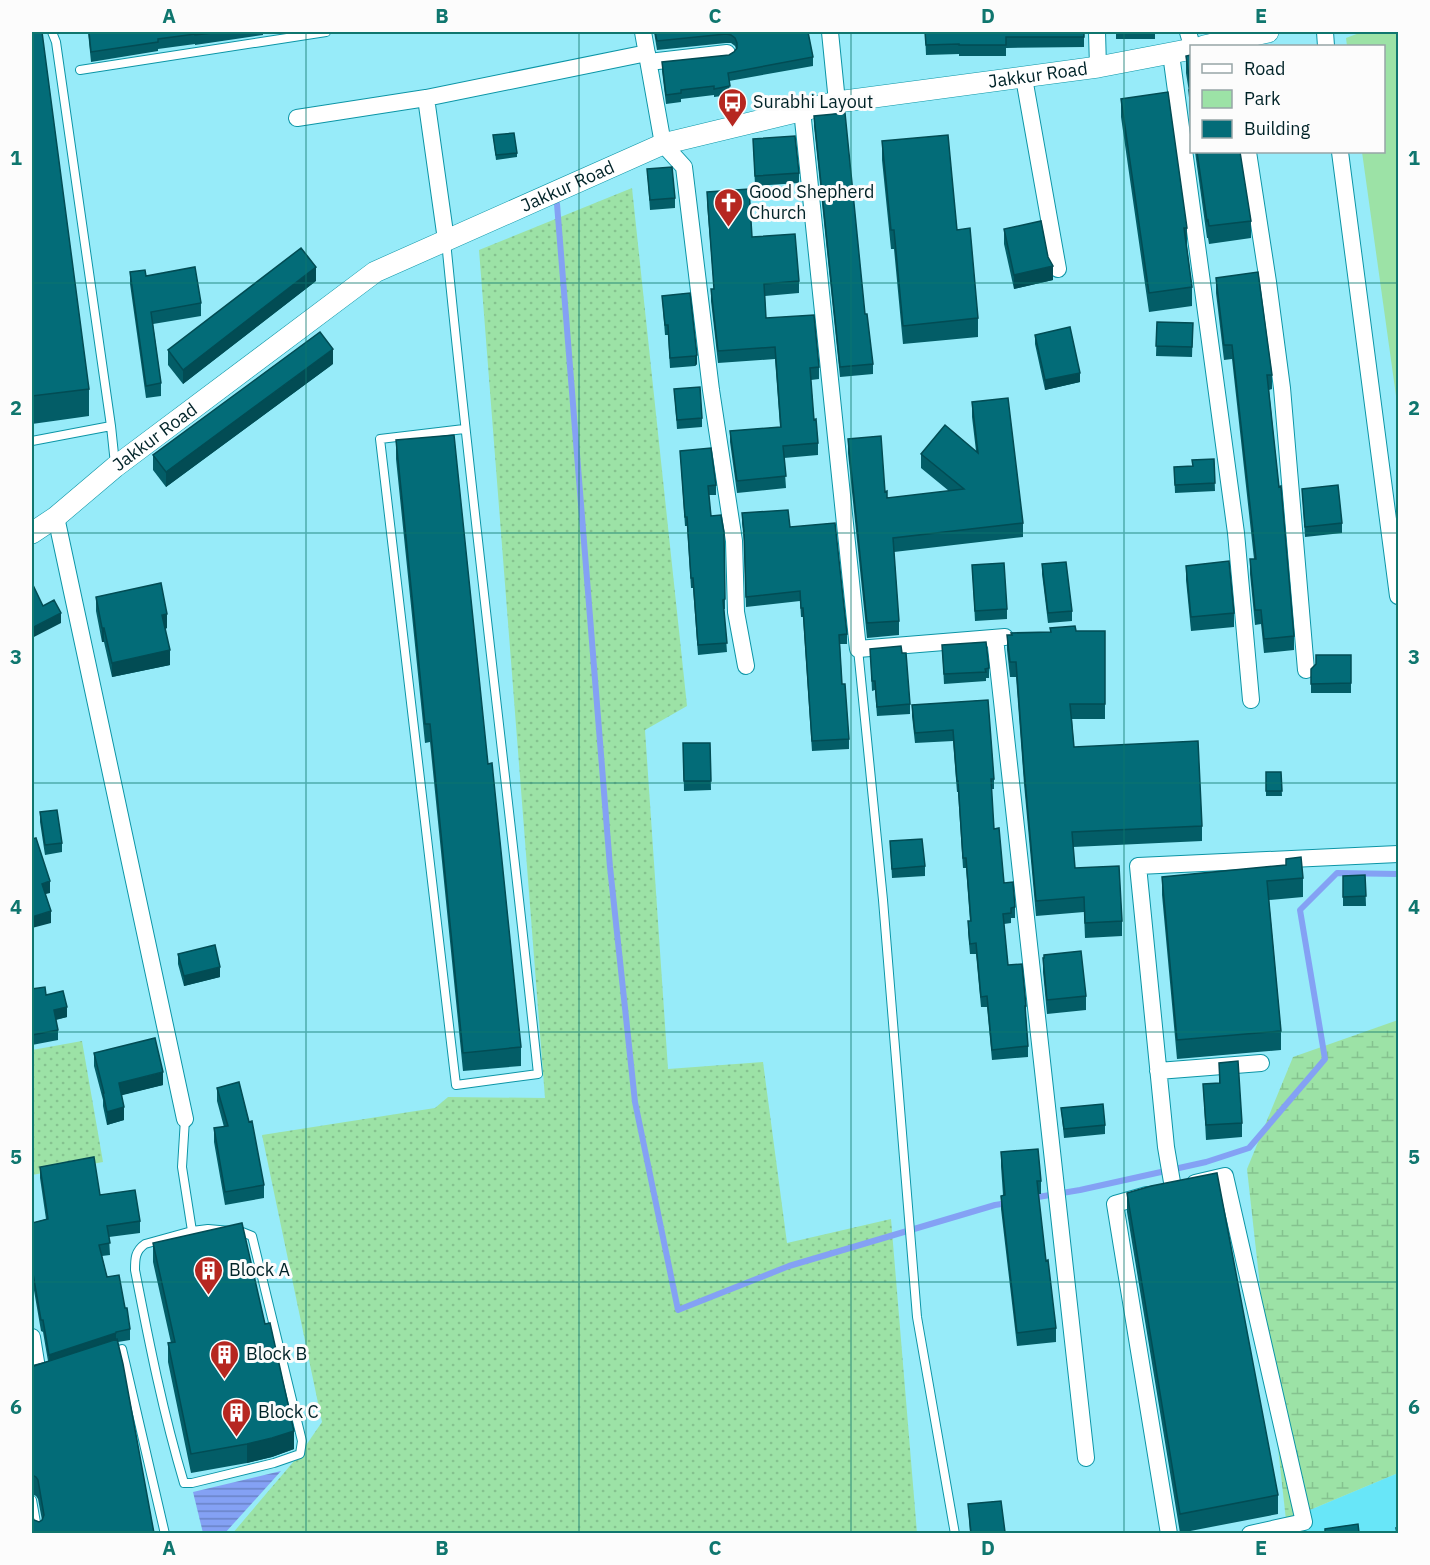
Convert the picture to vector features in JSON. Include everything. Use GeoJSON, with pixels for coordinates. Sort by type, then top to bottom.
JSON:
{"type":"FeatureCollection","features":[{"type":"Feature","properties":{"kind":"street"},"geometry":{"type":"LineString","coordinates":[[643,32],[663,144],[684,167],[711,390],[734,541],[736,612],[746,666]]}},
{"type":"Feature","properties":{"kind":"street"},"geometry":{"type":"LineString","coordinates":[[830,32],[837,102]]}},
{"type":"Feature","properties":{"kind":"street"},"geometry":{"type":"LineString","coordinates":[[1097,32],[1098,67]]}},
{"type":"Feature","properties":{"kind":"street"},"geometry":{"type":"LineString","coordinates":[[1188,32],[1185,50],[1190,97]]}},
{"type":"Feature","properties":{"kind":"street"},"geometry":{"type":"LineString","coordinates":[[1213,45],[1232,43],[1268,32]]}},
{"type":"Feature","properties":{"kind":"street","name":"Jakkur Road"},"geometry":{"type":"LineString","coordinates":[[32,533],[56,517],[115,467],[375,272],[663,144],[837,102],[1098,67],[1185,50]]}},
{"type":"Feature","properties":{"kind":"street"},"geometry":{"type":"LineString","coordinates":[[297,118],[426,98],[648,58],[727,53]]}},
{"type":"Feature","properties":{"kind":"street"},"geometry":{"type":"LineString","coordinates":[[1024,78],[1058,269]]}},
{"type":"Feature","properties":{"kind":"street"},"geometry":{"type":"LineString","coordinates":[[426,98],[446,240]]}},
{"type":"Feature","properties":{"kind":"street"},"geometry":{"type":"LineString","coordinates":[[802,110],[858,649],[1018,636]]}},
{"type":"Feature","properties":{"kind":"street"},"geometry":{"type":"LineString","coordinates":[[1196,153],[1236,533],[1251,700]]}},
{"type":"Feature","properties":{"kind":"street"},"geometry":{"type":"LineString","coordinates":[[1248,153],[1282,388],[1306,670]]}},
{"type":"Feature","properties":{"kind":"street"},"geometry":{"type":"LineString","coordinates":[[1340,153],[1398,596]]}},
{"type":"Feature","properties":{"kind":"street"},"geometry":{"type":"LineString","coordinates":[[56,517],[185,1119]]}},
{"type":"Feature","properties":{"kind":"street"},"geometry":{"type":"LineString","coordinates":[[995,638],[1086,1458]]}},
{"type":"Feature","properties":{"kind":"street"},"geometry":{"type":"LineString","coordinates":[[1172,1185],[1167,1156],[1138,866],[1398,854]]}},
{"type":"Feature","properties":{"kind":"street"},"geometry":{"type":"LineString","coordinates":[[1158,1071],[1261,1063]]}},
{"type":"Feature","properties":{"kind":"street"},"geometry":{"type":"LineString","coordinates":[[1169,1533],[1115,1204],[1172,1185],[1225,1176],[1304,1522],[1250,1533]]}},
{"type":"Feature","properties":{"kind":"street"},"geometry":{"type":"LineString","coordinates":[[32,1336],[37,1365]]}},
{"type":"Feature","properties":{"kind":"lane"},"geometry":{"type":"LineString","coordinates":[[52,32],[56,42],[115,467]]}},
{"type":"Feature","properties":{"kind":"lane"},"geometry":{"type":"LineString","coordinates":[[80,70],[326,32]]}},
{"type":"Feature","properties":{"kind":"lane"},"geometry":{"type":"LineString","coordinates":[[446,240],[464,429],[538,1074],[456,1085],[380,439],[464,429]]}},
{"type":"Feature","properties":{"kind":"lane"},"geometry":{"type":"LineString","coordinates":[[32,441],[111,426]]}},
{"type":"Feature","properties":{"kind":"lane"},"geometry":{"type":"LineString","coordinates":[[858,649],[883,900],[917,1317],[955,1533]]}},
{"type":"Feature","properties":{"kind":"lane"},"geometry":{"type":"LineString","coordinates":[[185,1119],[182,1167],[192,1231]]}},
{"type":"Feature","properties":{"kind":"lane"},"geometry":{"type":"LineString","coordinates":[[208,1229],[242,1232],[252,1236],[302,1441],[300,1454],[274,1463],[184,1483],[146,1326],[135,1270],[135,1258],[139,1248],[145,1245],[192,1231],[208,1229]]}},
{"type":"Feature","properties":{"kind":"lane"},"geometry":{"type":"LineString","coordinates":[[101,1356],[122,1349],[165,1533]]}},
{"type":"Feature","properties":{"kind":"lane"},"geometry":{"type":"LineString","coordinates":[[32,1500],[38,1533]]}},
{"type":"Feature","properties":{"kind":"shaded area"},"geometry":{"type":"Polygon","coordinates":[[[281,1471],[225,1533],[203,1533],[193,1492],[281,1471]]]}},
{"type":"Feature","properties":{"kind":"shaded area"},"geometry":{"type":"Polygon","coordinates":[[[1398,1473],[1398,1533],[1233,1534],[1286,1520],[1398,1473]]]}},
{"type":"Feature","properties":{"kind":"green space"},"geometry":{"type":"Polygon","coordinates":[[[1362,32],[1398,32],[1398,410],[1362,153],[1385,153],[1385,45],[1347,45],[1346,38],[1362,32]]]}},
{"type":"Feature","properties":{"kind":"green space"},"geometry":{"type":"Polygon","coordinates":[[[632,188],[687,706],[645,730],[668,1069],[763,1062],[787,1243],[891,1219],[917,1533],[232,1534],[300,1454],[322,1422],[262,1135],[435,1108],[448,1097],[545,1098],[479,250],[632,188]]]}},
{"type":"Feature","properties":{"kind":"green space"},"geometry":{"type":"Polygon","coordinates":[[[1398,1020],[1398,1473],[1286,1520],[1247,1169],[1293,1057],[1398,1020]]]}},
{"type":"Feature","properties":{"kind":"green space"},"geometry":{"type":"Polygon","coordinates":[[[82,1041],[103,1162],[32,1175],[32,1050],[82,1041]]]}},
{"type":"Feature","properties":{"kind":"building"},"geometry":{"type":"Polygon","coordinates":[[[32,32],[42,32],[89,389],[32,396],[32,32]]]}},
{"type":"Feature","properties":{"kind":"building"},"geometry":{"type":"Polygon","coordinates":[[[89,32],[222,32],[158,39],[158,42],[91,52],[89,32]]]}},
{"type":"Feature","properties":{"kind":"building"},"geometry":{"type":"Polygon","coordinates":[[[655,32],[808,32],[813,57],[728,73],[730,86],[681,90],[681,93],[666,95],[662,62],[729,55],[737,48],[737,43],[735,38],[726,34],[657,41],[655,32]]]}},
{"type":"Feature","properties":{"kind":"building"},"geometry":{"type":"Polygon","coordinates":[[[925,32],[1084,32],[1084,37],[1006,37],[1006,45],[926,45],[925,32]]]}},
{"type":"Feature","properties":{"kind":"building"},"geometry":{"type":"Polygon","coordinates":[[[1190,55],[1190,83],[1186,56],[1190,55]]]}},
{"type":"Feature","properties":{"kind":"building"},"geometry":{"type":"Polygon","coordinates":[[[1168,92],[1187,228],[1184,228],[1192,287],[1149,293],[1121,99],[1168,92]]]}},
{"type":"Feature","properties":{"kind":"building"},"geometry":{"type":"Polygon","coordinates":[[[845,113],[865,314],[867,314],[873,364],[840,367],[814,116],[845,113]]]}},
{"type":"Feature","properties":{"kind":"building"},"geometry":{"type":"Polygon","coordinates":[[[514,133],[517,153],[496,155],[493,135],[514,133]]]}},
{"type":"Feature","properties":{"kind":"building"},"geometry":{"type":"Polygon","coordinates":[[[948,135],[957,230],[970,228],[978,318],[903,326],[894,230],[891,230],[882,141],[948,135]]]}},
{"type":"Feature","properties":{"kind":"building"},"geometry":{"type":"Polygon","coordinates":[[[795,136],[799,173],[755,176],[753,139],[795,136]]]}},
{"type":"Feature","properties":{"kind":"building"},"geometry":{"type":"Polygon","coordinates":[[[1197,153],[1240,153],[1251,221],[1209,226],[1197,153]]]}},
{"type":"Feature","properties":{"kind":"building"},"geometry":{"type":"Polygon","coordinates":[[[672,167],[675,198],[650,200],[647,169],[672,167]]]}},
{"type":"Feature","properties":{"kind":"building"},"geometry":{"type":"Polygon","coordinates":[[[749,189],[752,237],[795,234],[799,281],[764,284],[766,318],[814,315],[819,367],[810,368],[818,443],[783,446],[786,476],[737,481],[730,431],[781,427],[775,347],[718,351],[711,289],[714,289],[707,192],[749,189]]]}},
{"type":"Feature","properties":{"kind":"building"},"geometry":{"type":"Polygon","coordinates":[[[1041,221],[1048,257],[1053,266],[1014,275],[1004,229],[1041,221]]]}},
{"type":"Feature","properties":{"kind":"building"},"geometry":{"type":"Polygon","coordinates":[[[301,248],[316,267],[183,370],[168,350],[301,248]]]}},
{"type":"Feature","properties":{"kind":"building"},"geometry":{"type":"Polygon","coordinates":[[[195,267],[201,303],[151,312],[161,383],[146,386],[130,272],[145,270],[146,276],[195,267]]]}},
{"type":"Feature","properties":{"kind":"building"},"geometry":{"type":"Polygon","coordinates":[[[1258,272],[1272,375],[1267,375],[1279,487],[1281,486],[1294,636],[1264,639],[1261,610],[1255,610],[1250,559],[1256,559],[1232,345],[1224,345],[1216,278],[1258,272]]]}},
{"type":"Feature","properties":{"kind":"building"},"geometry":{"type":"Polygon","coordinates":[[[690,293],[697,355],[670,358],[668,325],[665,325],[662,296],[690,293]]]}},
{"type":"Feature","properties":{"kind":"building"},"geometry":{"type":"Polygon","coordinates":[[[1157,322],[1193,323],[1192,347],[1156,346],[1157,322]]]}},
{"type":"Feature","properties":{"kind":"building"},"geometry":{"type":"Polygon","coordinates":[[[1070,327],[1080,373],[1045,380],[1035,335],[1070,327]]]}},
{"type":"Feature","properties":{"kind":"building"},"geometry":{"type":"Polygon","coordinates":[[[320,332],[333,349],[166,472],[153,455],[320,332]]]}},
{"type":"Feature","properties":{"kind":"building"},"geometry":{"type":"Polygon","coordinates":[[[700,387],[702,418],[677,420],[674,389],[700,387]]]}},
{"type":"Feature","properties":{"kind":"building"},"geometry":{"type":"Polygon","coordinates":[[[1008,398],[1023,523],[893,538],[899,621],[867,623],[848,439],[881,436],[887,498],[964,489],[921,454],[945,425],[978,453],[972,402],[1008,398]]]}},
{"type":"Feature","properties":{"kind":"building"},"geometry":{"type":"Polygon","coordinates":[[[454,435],[488,764],[492,763],[521,1047],[463,1053],[430,724],[425,724],[396,440],[454,435]]]}},
{"type":"Feature","properties":{"kind":"building"},"geometry":{"type":"Polygon","coordinates":[[[711,448],[716,485],[708,486],[711,516],[721,515],[724,532],[725,599],[723,600],[727,643],[698,645],[680,451],[711,448]]]}},
{"type":"Feature","properties":{"kind":"building"},"geometry":{"type":"Polygon","coordinates":[[[1214,459],[1215,483],[1175,485],[1174,467],[1193,466],[1192,460],[1214,459]]]}},
{"type":"Feature","properties":{"kind":"building"},"geometry":{"type":"Polygon","coordinates":[[[1338,485],[1342,523],[1305,527],[1302,489],[1338,485]]]}},
{"type":"Feature","properties":{"kind":"building"},"geometry":{"type":"Polygon","coordinates":[[[788,510],[790,527],[835,523],[847,634],[839,635],[849,739],[812,741],[800,591],[746,597],[742,513],[788,510]]]}},
{"type":"Feature","properties":{"kind":"building"},"geometry":{"type":"Polygon","coordinates":[[[1229,561],[1234,613],[1191,617],[1186,566],[1229,561]]]}},
{"type":"Feature","properties":{"kind":"building"},"geometry":{"type":"Polygon","coordinates":[[[1066,562],[1072,611],[1048,613],[1042,564],[1066,562]]]}},
{"type":"Feature","properties":{"kind":"building"},"geometry":{"type":"Polygon","coordinates":[[[1004,563],[1007,609],[975,611],[972,565],[1004,563]]]}},
{"type":"Feature","properties":{"kind":"building"},"geometry":{"type":"Polygon","coordinates":[[[32,583],[43,606],[54,600],[61,613],[32,628],[32,583]]]}},
{"type":"Feature","properties":{"kind":"building"},"geometry":{"type":"Polygon","coordinates":[[[161,583],[167,614],[162,615],[170,650],[112,663],[96,597],[161,583]]]}},
{"type":"Feature","properties":{"kind":"building"},"geometry":{"type":"Polygon","coordinates":[[[1075,626],[1076,631],[1105,631],[1105,704],[1070,704],[1074,747],[1198,741],[1202,826],[1072,832],[1075,868],[1119,866],[1122,921],[1085,923],[1084,897],[1036,901],[1016,662],[1010,662],[1007,635],[1051,632],[1050,628],[1075,626]]]}},
{"type":"Feature","properties":{"kind":"building"},"geometry":{"type":"Polygon","coordinates":[[[986,642],[989,668],[985,669],[986,672],[944,674],[942,645],[986,642]]]}},
{"type":"Feature","properties":{"kind":"building"},"geometry":{"type":"Polygon","coordinates":[[[901,646],[902,653],[906,653],[910,704],[877,707],[875,681],[872,681],[870,649],[901,646]]]}},
{"type":"Feature","properties":{"kind":"building"},"geometry":{"type":"Polygon","coordinates":[[[1316,655],[1351,655],[1351,683],[1311,684],[1311,669],[1316,664],[1316,655]]]}},
{"type":"Feature","properties":{"kind":"building"},"geometry":{"type":"Polygon","coordinates":[[[988,700],[994,779],[991,779],[994,829],[999,828],[1004,883],[1013,882],[1015,907],[1011,908],[1011,913],[1003,914],[1008,965],[1022,964],[1028,1046],[992,1050],[987,996],[981,997],[976,943],[970,944],[968,921],[971,921],[966,858],[963,858],[953,730],[915,733],[912,705],[988,700]]]}},
{"type":"Feature","properties":{"kind":"building"},"geometry":{"type":"Polygon","coordinates":[[[683,743],[710,743],[711,781],[684,781],[683,743]]]}},
{"type":"Feature","properties":{"kind":"building"},"geometry":{"type":"Polygon","coordinates":[[[1266,772],[1281,772],[1282,791],[1266,791],[1266,772]]]}},
{"type":"Feature","properties":{"kind":"building"},"geometry":{"type":"Polygon","coordinates":[[[57,810],[62,843],[45,845],[40,812],[57,810]]]}},
{"type":"Feature","properties":{"kind":"building"},"geometry":{"type":"Polygon","coordinates":[[[36,838],[50,881],[42,884],[51,911],[32,917],[32,839],[36,838]]]}},
{"type":"Feature","properties":{"kind":"building"},"geometry":{"type":"Polygon","coordinates":[[[922,839],[925,866],[892,869],[890,841],[922,839]]]}},
{"type":"Feature","properties":{"kind":"building"},"geometry":{"type":"Polygon","coordinates":[[[1301,857],[1303,878],[1267,881],[1281,1031],[1177,1040],[1162,877],[1286,865],[1286,859],[1301,857]]]}},
{"type":"Feature","properties":{"kind":"building"},"geometry":{"type":"Polygon","coordinates":[[[1365,875],[1366,896],[1343,897],[1343,876],[1365,875]]]}},
{"type":"Feature","properties":{"kind":"building"},"geometry":{"type":"Polygon","coordinates":[[[215,945],[220,967],[184,976],[178,954],[215,945]]]}},
{"type":"Feature","properties":{"kind":"building"},"geometry":{"type":"Polygon","coordinates":[[[1081,951],[1086,996],[1047,1000],[1044,955],[1081,951]]]}},
{"type":"Feature","properties":{"kind":"building"},"geometry":{"type":"Polygon","coordinates":[[[45,987],[46,995],[63,991],[67,1007],[54,1010],[58,1030],[32,1035],[32,989],[45,987]]]}},
{"type":"Feature","properties":{"kind":"building"},"geometry":{"type":"Polygon","coordinates":[[[155,1038],[163,1072],[119,1083],[124,1107],[107,1112],[94,1053],[155,1038]]]}},
{"type":"Feature","properties":{"kind":"building"},"geometry":{"type":"Polygon","coordinates":[[[1238,1061],[1242,1123],[1206,1125],[1203,1084],[1220,1083],[1219,1063],[1238,1061]]]}},
{"type":"Feature","properties":{"kind":"building"},"geometry":{"type":"Polygon","coordinates":[[[239,1082],[249,1122],[252,1121],[264,1185],[225,1192],[214,1128],[228,1126],[217,1088],[239,1082]]]}},
{"type":"Feature","properties":{"kind":"building"},"geometry":{"type":"Polygon","coordinates":[[[1103,1104],[1105,1125],[1064,1129],[1061,1108],[1103,1104]]]}},
{"type":"Feature","properties":{"kind":"building"},"geometry":{"type":"Polygon","coordinates":[[[1038,1149],[1041,1181],[1037,1181],[1056,1328],[1017,1333],[1001,1196],[1005,1195],[1001,1152],[1038,1149]]]}},
{"type":"Feature","properties":{"kind":"building"},"geometry":{"type":"Polygon","coordinates":[[[94,1157],[100,1195],[135,1190],[140,1221],[107,1226],[110,1243],[99,1245],[107,1277],[119,1275],[130,1329],[49,1355],[32,1268],[32,1223],[48,1219],[40,1167],[94,1157]]]}},
{"type":"Feature","properties":{"kind":"building"},"geometry":{"type":"Polygon","coordinates":[[[1217,1173],[1278,1495],[1180,1514],[1127,1193],[1217,1173]]]}},
{"type":"Feature","properties":{"kind":"building"},"geometry":{"type":"Polygon","coordinates":[[[242,1223],[265,1324],[270,1323],[294,1431],[247,1444],[191,1454],[168,1343],[175,1342],[153,1243],[242,1223]]]}},
{"type":"Feature","properties":{"kind":"building"},"geometry":{"type":"Polygon","coordinates":[[[117,1339],[154,1533],[32,1533],[32,1515],[34,1520],[39,1522],[44,1515],[38,1480],[32,1475],[32,1365],[117,1339]]]}},
{"type":"Feature","properties":{"kind":"building"},"geometry":{"type":"Polygon","coordinates":[[[1001,1501],[1005,1532],[971,1533],[968,1504],[1001,1501]]]}},
{"type":"Feature","properties":{"kind":"building"},"geometry":{"type":"Polygon","coordinates":[[[1358,1524],[1359,1533],[1325,1533],[1325,1529],[1358,1524]]]}},
{"type":"Feature","properties":{"kind":"waterway"},"geometry":{"type":"LineString","coordinates":[[557,204],[610,867],[635,1102],[678,1310],[789,1266],[1008,1203]]}},
{"type":"Feature","properties":{"kind":"waterway"},"geometry":{"type":"LineString","coordinates":[[1032,1198],[1080,1190],[1206,1162],[1249,1148],[1325,1059],[1300,910],[1337,873],[1398,874]]}},
{"type":"Feature","properties":{"kind":"place","name":"Surabhi Layout"},"geometry":{"type":"Point","coordinates":[732,128]}},
{"type":"Feature","properties":{"kind":"place","name":"Good Shepherd Church"},"geometry":{"type":"Point","coordinates":[728,228]}},
{"type":"Feature","properties":{"kind":"place","name":"Block A"},"geometry":{"type":"Point","coordinates":[208,1296]}},
{"type":"Feature","properties":{"kind":"place","name":"Block B"},"geometry":{"type":"Point","coordinates":[225,1380]}},
{"type":"Feature","properties":{"kind":"place","name":"Block C"},"geometry":{"type":"Point","coordinates":[237,1438]}}]}
